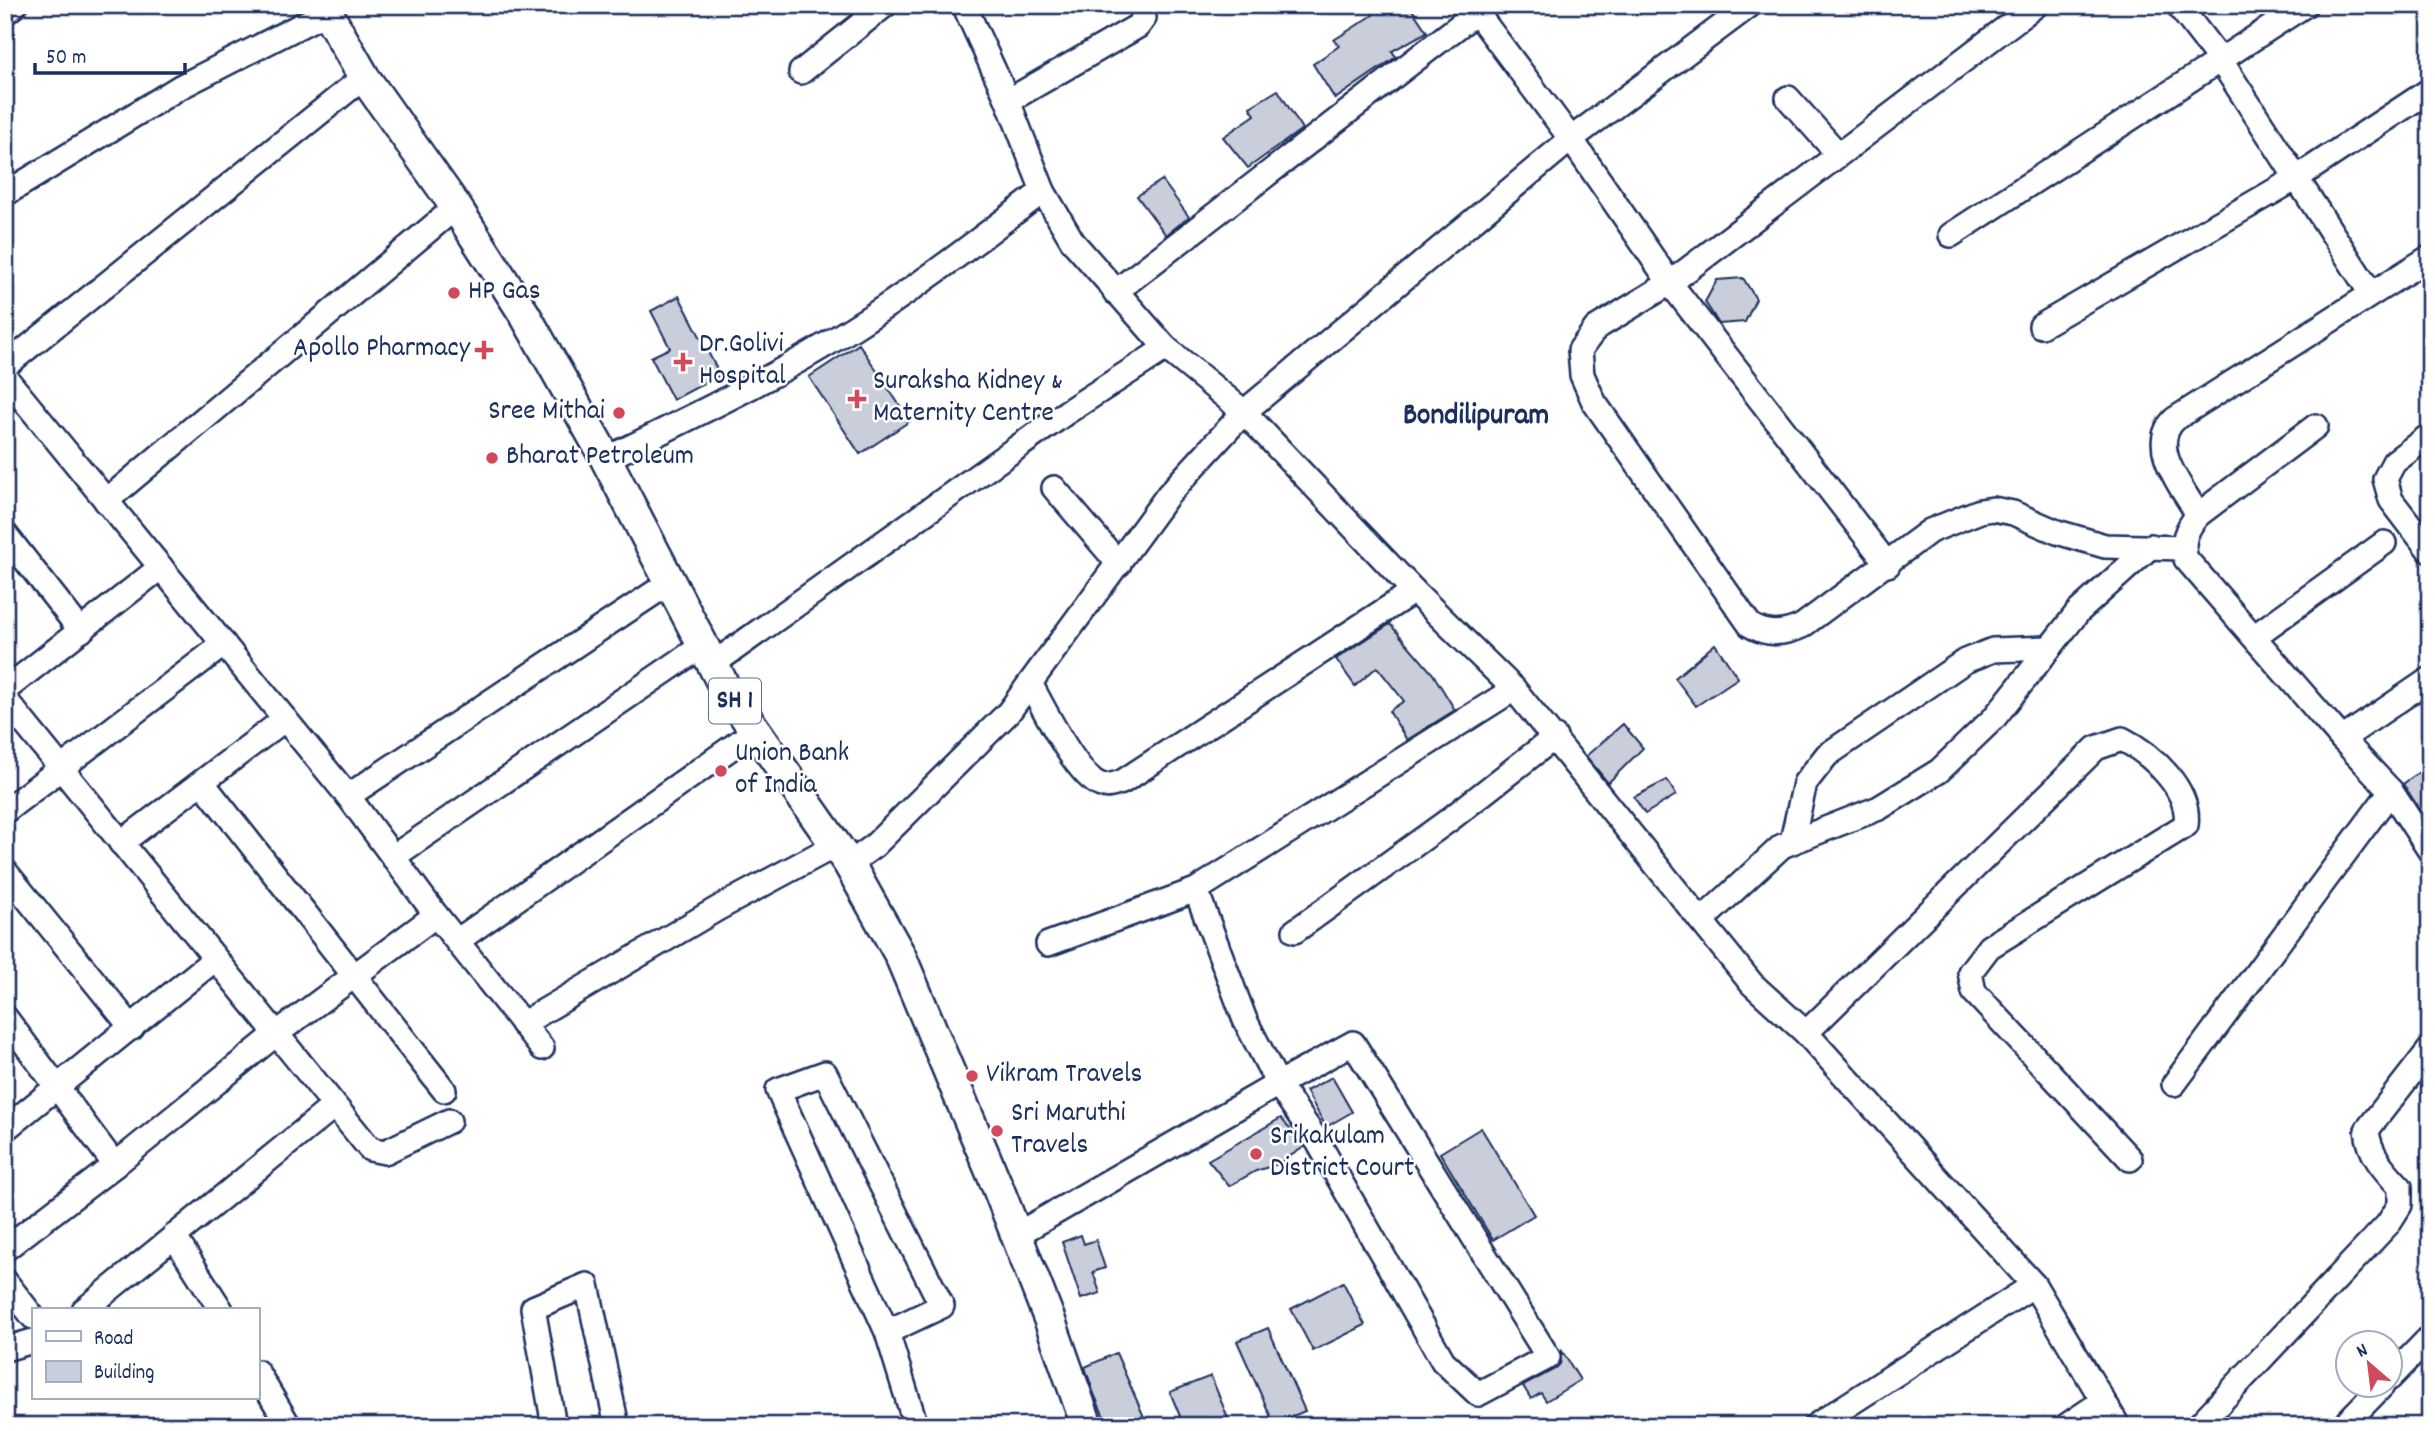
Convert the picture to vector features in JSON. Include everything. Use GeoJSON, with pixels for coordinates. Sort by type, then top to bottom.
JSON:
{"type":"FeatureCollection","features":[{"type":"Feature","properties":{"kind":"main road","name":"SH 1"},"geometry":{"type":"LineString","coordinates":[[325,8],[365,77],[456,208],[525,315],[606,459],[707,655],[755,730],[843,855],[900,955],[1016,1235],[1087,1426]]}},
{"type":"Feature","properties":{"kind":"street"},"geometry":{"type":"LineString","coordinates":[[5,13],[15,5]]}},
{"type":"Feature","properties":{"kind":"street"},"geometry":{"type":"LineString","coordinates":[[801,72],[885,5]]}},
{"type":"Feature","properties":{"kind":"street"},"geometry":{"type":"LineString","coordinates":[[964,5],[1008,101],[1043,191],[1073,242],[1166,348],[1244,412],[1415,591],[1514,689],[1752,984],[1806,1033],[2034,1285],[2118,1426]]}},
{"type":"Feature","properties":{"kind":"street"},"geometry":{"type":"LineString","coordinates":[[1008,101],[1138,26],[1144,18],[1142,5]]}},
{"type":"Feature","properties":{"kind":"street"},"geometry":{"type":"LineString","coordinates":[[522,1024],[717,909],[843,855],[874,846],[1008,713],[1168,495],[1244,412],[1721,14],[1750,5]]}},
{"type":"Feature","properties":{"kind":"street"},"geometry":{"type":"LineString","coordinates":[[2036,5],[1670,283],[1596,328],[1580,350],[1582,376],[1594,402],[1750,625],[1770,633],[1789,632],[1802,626],[1888,565],[1930,531],[1968,514],[1993,509],[2013,513],[2057,532],[2105,546],[2183,548]]}},
{"type":"Feature","properties":{"kind":"street"},"geometry":{"type":"LineString","coordinates":[[2178,5],[2221,61],[2370,292]]}},
{"type":"Feature","properties":{"kind":"street"},"geometry":{"type":"LineString","coordinates":[[1951,235],[2305,5]]}},
{"type":"Feature","properties":{"kind":"street"},"geometry":{"type":"LineString","coordinates":[[5,194],[180,87],[325,8]]}},
{"type":"Feature","properties":{"kind":"street"},"geometry":{"type":"LineString","coordinates":[[1115,292],[1482,9],[1670,283],[1888,565]]}},
{"type":"Feature","properties":{"kind":"street"},"geometry":{"type":"LineString","coordinates":[[5,366],[365,77]]}},
{"type":"Feature","properties":{"kind":"street"},"geometry":{"type":"LineString","coordinates":[[2041,326],[2295,179],[2430,90]]}},
{"type":"Feature","properties":{"kind":"street"},"geometry":{"type":"LineString","coordinates":[[1788,98],[1838,154]]}},
{"type":"Feature","properties":{"kind":"street"},"geometry":{"type":"LineString","coordinates":[[606,459],[762,381],[855,327],[927,279],[1043,191]]}},
{"type":"Feature","properties":{"kind":"street"},"geometry":{"type":"LineString","coordinates":[[106,501],[456,208]]}},
{"type":"Feature","properties":{"kind":"street"},"geometry":{"type":"LineString","coordinates":[[2198,515],[2166,457],[2163,440],[2169,425],[2370,292],[2430,257]]}},
{"type":"Feature","properties":{"kind":"street"},"geometry":{"type":"LineString","coordinates":[[393,856],[707,655],[1166,348]]}},
{"type":"Feature","properties":{"kind":"street"},"geometry":{"type":"LineString","coordinates":[[5,377],[348,796],[436,915],[542,1048]]}},
{"type":"Feature","properties":{"kind":"street"},"geometry":{"type":"LineString","coordinates":[[2316,426],[2198,515],[2185,537],[2183,548],[2195,570],[2342,739],[2391,791],[2430,851]]}},
{"type":"Feature","properties":{"kind":"street"},"geometry":{"type":"LineString","coordinates":[[2430,435],[2394,462],[2385,479],[2391,500],[2430,551]]}},
{"type":"Feature","properties":{"kind":"street"},"geometry":{"type":"LineString","coordinates":[[1054,488],[1119,564]]}},
{"type":"Feature","properties":{"kind":"street"},"geometry":{"type":"LineString","coordinates":[[5,534],[81,631]]}},
{"type":"Feature","properties":{"kind":"street"},"geometry":{"type":"LineString","coordinates":[[2255,636],[2384,544]]}},
{"type":"Feature","properties":{"kind":"street"},"geometry":{"type":"LineString","coordinates":[[1701,921],[1769,856],[1791,841],[1879,808],[1939,771],[1994,718],[2078,612],[2151,547]]}},
{"type":"Feature","properties":{"kind":"street"},"geometry":{"type":"LineString","coordinates":[[5,690],[161,567]]}},
{"type":"Feature","properties":{"kind":"street"},"geometry":{"type":"LineString","coordinates":[[348,796],[669,583]]}},
{"type":"Feature","properties":{"kind":"street"},"geometry":{"type":"LineString","coordinates":[[1031,685],[1066,747],[1090,779],[1111,786],[1122,782],[1415,591]]}},
{"type":"Feature","properties":{"kind":"street"},"geometry":{"type":"LineString","coordinates":[[5,811],[60,766],[224,644]]}},
{"type":"Feature","properties":{"kind":"street"},"geometry":{"type":"LineString","coordinates":[[1791,841],[1805,783],[1827,755],[1965,661],[1993,650],[2048,648]]}},
{"type":"Feature","properties":{"kind":"street"},"geometry":{"type":"LineString","coordinates":[[2342,739],[2430,679]]}},
{"type":"Feature","properties":{"kind":"street"},"geometry":{"type":"LineString","coordinates":[[1048,944],[1196,890],[1514,689]]}},
{"type":"Feature","properties":{"kind":"street"},"geometry":{"type":"LineString","coordinates":[[5,699],[360,1139],[377,1152],[394,1149],[449,1121]]}},
{"type":"Feature","properties":{"kind":"street"},"geometry":{"type":"LineString","coordinates":[[121,843],[285,719]]}},
{"type":"Feature","properties":{"kind":"street"},"geometry":{"type":"LineString","coordinates":[[457,941],[755,730]]}},
{"type":"Feature","properties":{"kind":"street"},"geometry":{"type":"LineString","coordinates":[[1295,931],[1449,820],[1555,737]]}},
{"type":"Feature","properties":{"kind":"street"},"geometry":{"type":"LineString","coordinates":[[1806,1033],[2096,748],[2122,740],[2143,749],[2181,794],[2188,810],[2186,825],[1989,947],[1970,972],[1974,992],[2130,1159]]}},
{"type":"Feature","properties":{"kind":"street"},"geometry":{"type":"LineString","coordinates":[[202,782],[356,974],[444,1090]]}},
{"type":"Feature","properties":{"kind":"street"},"geometry":{"type":"LineString","coordinates":[[2174,1084],[2391,791]]}},
{"type":"Feature","properties":{"kind":"street"},"geometry":{"type":"LineString","coordinates":[[5,871],[132,1028]]}},
{"type":"Feature","properties":{"kind":"street"},"geometry":{"type":"LineString","coordinates":[[1016,1235],[1278,1084],[1353,1043],[1548,1357],[1478,1394],[1443,1361],[1318,1142],[1278,1084],[1245,1020],[1196,890]]}},
{"type":"Feature","properties":{"kind":"street"},"geometry":{"type":"LineString","coordinates":[[5,1249],[115,1165],[276,1034],[436,915]]}},
{"type":"Feature","properties":{"kind":"street"},"geometry":{"type":"LineString","coordinates":[[5,1129],[215,959]]}},
{"type":"Feature","properties":{"kind":"street"},"geometry":{"type":"LineString","coordinates":[[5,1017],[13,1045],[57,1087],[115,1165]]}},
{"type":"Feature","properties":{"kind":"street"},"geometry":{"type":"LineString","coordinates":[[2198,1426],[2388,1224],[2400,1205],[2400,1186],[2384,1170],[2368,1145],[2367,1130],[2430,1049]]}},
{"type":"Feature","properties":{"kind":"street"},"geometry":{"type":"LineString","coordinates":[[887,1332],[942,1306],[825,1073],[778,1090],[887,1332],[916,1426]]}},
{"type":"Feature","properties":{"kind":"street"},"geometry":{"type":"LineString","coordinates":[[86,1308],[334,1106]]}},
{"type":"Feature","properties":{"kind":"street"},"geometry":{"type":"LineString","coordinates":[[174,1236],[220,1308]]}},
{"type":"Feature","properties":{"kind":"street"},"geometry":{"type":"LineString","coordinates":[[5,1281],[32,1316]]}},
{"type":"Feature","properties":{"kind":"street"},"geometry":{"type":"LineString","coordinates":[[554,1426],[533,1308],[587,1285],[617,1426]]}},
{"type":"Feature","properties":{"kind":"street"},"geometry":{"type":"LineString","coordinates":[[1815,1426],[2034,1285]]}},
{"type":"Feature","properties":{"kind":"street"},"geometry":{"type":"LineString","coordinates":[[2404,1363],[2430,1337]]}},
{"type":"Feature","properties":{"kind":"street"},"geometry":{"type":"LineString","coordinates":[[5,1349],[32,1341]]}},
{"type":"Feature","properties":{"kind":"street"},"geometry":{"type":"LineString","coordinates":[[259,1375],[289,1426]]}},
{"type":"Feature","properties":{"kind":"street"},"geometry":{"type":"LineString","coordinates":[[2343,1426],[2368,1400]]}},
{"type":"Feature","properties":{"kind":"street"},"geometry":{"type":"LineString","coordinates":[[2066,1426],[2103,1401]]}},
{"type":"Feature","properties":{"kind":"building"},"geometry":{"type":"Polygon","coordinates":[[[1367,5],[1409,5],[1427,32],[1392,51],[1396,57],[1335,99],[1313,64],[1339,46],[1334,40],[1373,15],[1367,5]]]}},
{"type":"Feature","properties":{"kind":"building"},"geometry":{"type":"Polygon","coordinates":[[[1278,90],[1302,129],[1248,168],[1223,137],[1255,115],[1250,107],[1278,90]]]}},
{"type":"Feature","properties":{"kind":"building"},"geometry":{"type":"Polygon","coordinates":[[[1162,180],[1189,217],[1166,235],[1137,196],[1162,180]]]}},
{"type":"Feature","properties":{"kind":"building"},"geometry":{"type":"Polygon","coordinates":[[[1743,278],[1756,299],[1745,322],[1719,324],[1705,302],[1717,280],[1743,278]]]}},
{"type":"Feature","properties":{"kind":"building"},"geometry":{"type":"Polygon","coordinates":[[[679,296],[720,375],[673,400],[651,357],[670,348],[651,311],[679,296]]]}},
{"type":"Feature","properties":{"kind":"building"},"geometry":{"type":"Polygon","coordinates":[[[859,344],[910,421],[860,454],[809,377],[859,344]]]}},
{"type":"Feature","properties":{"kind":"building"},"geometry":{"type":"Polygon","coordinates":[[[1390,624],[1433,674],[1455,710],[1407,740],[1389,711],[1404,701],[1377,667],[1355,686],[1336,659],[1390,624]]]}},
{"type":"Feature","properties":{"kind":"building"},"geometry":{"type":"Polygon","coordinates":[[[1715,644],[1738,678],[1696,706],[1675,678],[1715,644]]]}},
{"type":"Feature","properties":{"kind":"building"},"geometry":{"type":"Polygon","coordinates":[[[1623,724],[1643,748],[1608,783],[1586,756],[1623,724]]]}},
{"type":"Feature","properties":{"kind":"building"},"geometry":{"type":"Polygon","coordinates":[[[2430,764],[2430,825],[2403,784],[2430,764]]]}},
{"type":"Feature","properties":{"kind":"building"},"geometry":{"type":"Polygon","coordinates":[[[1667,780],[1676,795],[1645,814],[1634,797],[1667,780]]]}},
{"type":"Feature","properties":{"kind":"building"},"geometry":{"type":"Polygon","coordinates":[[[1332,1077],[1352,1112],[1326,1127],[1306,1091],[1332,1077]]]}},
{"type":"Feature","properties":{"kind":"building","name":"Srikakulam District Court"},"geometry":{"type":"Polygon","coordinates":[[[1281,1118],[1304,1147],[1278,1164],[1256,1171],[1229,1186],[1208,1160],[1281,1118]]]}},
{"type":"Feature","properties":{"kind":"building"},"geometry":{"type":"Polygon","coordinates":[[[1481,1128],[1534,1215],[1493,1240],[1440,1153],[1481,1128]]]}},
{"type":"Feature","properties":{"kind":"building"},"geometry":{"type":"Polygon","coordinates":[[[1081,1235],[1084,1244],[1096,1240],[1105,1268],[1093,1272],[1100,1293],[1081,1299],[1062,1242],[1081,1235]]]}},
{"type":"Feature","properties":{"kind":"building"},"geometry":{"type":"Polygon","coordinates":[[[1343,1282],[1365,1325],[1313,1351],[1291,1309],[1343,1282]]]}},
{"type":"Feature","properties":{"kind":"building"},"geometry":{"type":"Polygon","coordinates":[[[1268,1328],[1305,1411],[1274,1424],[1237,1341],[1268,1328]]]}},
{"type":"Feature","properties":{"kind":"building"},"geometry":{"type":"Polygon","coordinates":[[[1562,1351],[1580,1380],[1546,1401],[1541,1393],[1531,1399],[1523,1386],[1555,1369],[1560,1364],[1562,1351]]]}},
{"type":"Feature","properties":{"kind":"building"},"geometry":{"type":"Polygon","coordinates":[[[1116,1353],[1148,1426],[1108,1426],[1085,1367],[1116,1353]]]}},
{"type":"Feature","properties":{"kind":"building"},"geometry":{"type":"Polygon","coordinates":[[[1211,1376],[1231,1426],[1184,1426],[1170,1392],[1211,1376]]]}},
{"type":"Feature","properties":{"kind":"place","name":"HP Gas"},"geometry":{"type":"Point","coordinates":[454,293]}},
{"type":"Feature","properties":{"kind":"place","name":"Apollo Pharmacy"},"geometry":{"type":"Point","coordinates":[484,350]}},
{"type":"Feature","properties":{"kind":"place","name":"Dr.Golivi Hospital"},"geometry":{"type":"Point","coordinates":[683,362]}},
{"type":"Feature","properties":{"kind":"place","name":"Suraksha Kidney & Maternity Centre"},"geometry":{"type":"Point","coordinates":[857,399]}},
{"type":"Feature","properties":{"kind":"place","name":"Sree Mithai"},"geometry":{"type":"Point","coordinates":[619,413]}},
{"type":"Feature","properties":{"kind":"place","name":"Bharat Petroleum"},"geometry":{"type":"Point","coordinates":[492,458]}},
{"type":"Feature","properties":{"kind":"place","name":"Union Bank of India"},"geometry":{"type":"Point","coordinates":[721,771]}},
{"type":"Feature","properties":{"kind":"place","name":"Vikram Travels"},"geometry":{"type":"Point","coordinates":[972,1076]}},
{"type":"Feature","properties":{"kind":"place","name":"Sri Maruthi Travels"},"geometry":{"type":"Point","coordinates":[997,1131]}},
{"type":"Feature","properties":{"kind":"place","name":"Srikakulam District Court"},"geometry":{"type":"Point","coordinates":[1256,1154]}},
{"type":"Feature","properties":{"kind":"district","name":"Bondilipuram"},"geometry":{"type":"Point","coordinates":[1476,417]}}]}
